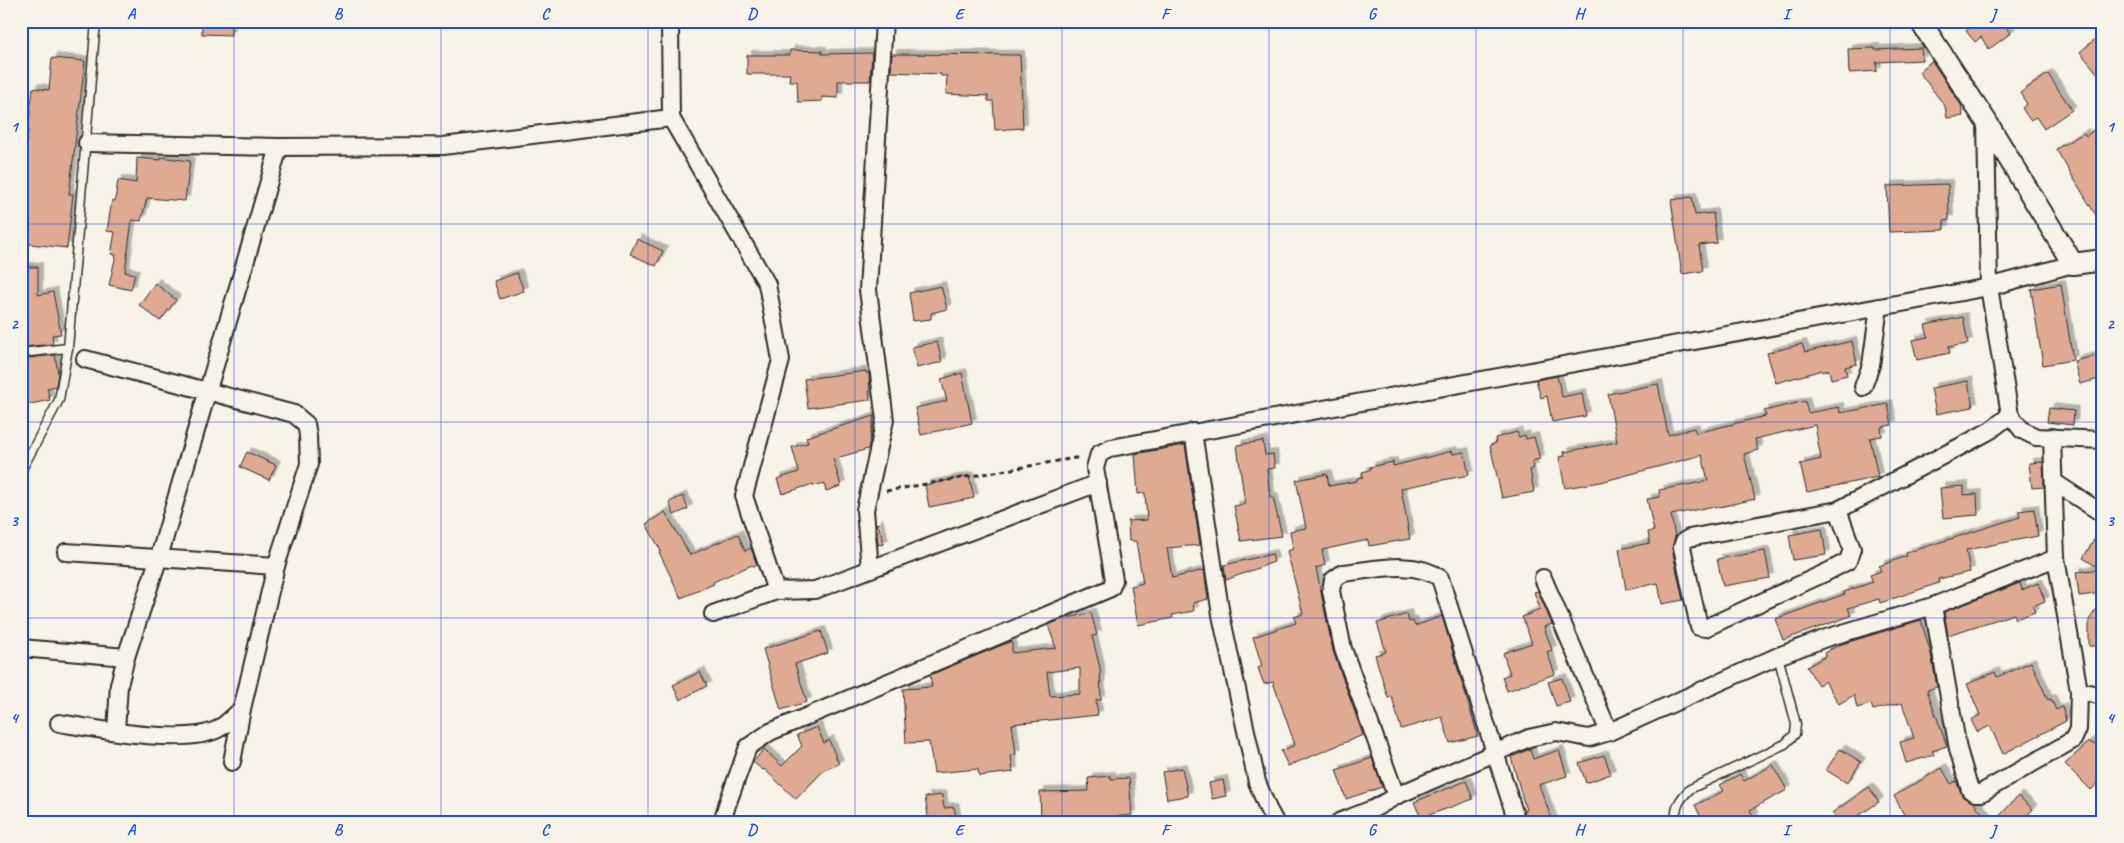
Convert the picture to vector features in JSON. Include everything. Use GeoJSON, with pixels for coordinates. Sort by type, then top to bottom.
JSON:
{"type":"FeatureCollection","features":[{"type":"Feature","properties":{"kind":"street"},"geometry":{"type":"LineString","coordinates":[[670,21],[671,118],[767,284],[781,360],[744,496],[776,591]]}},
{"type":"Feature","properties":{"kind":"street"},"geometry":{"type":"LineString","coordinates":[[870,569],[865,510],[885,420],[868,290],[884,21]]}},
{"type":"Feature","properties":{"kind":"street"},"geometry":{"type":"LineString","coordinates":[[1920,21],[1986,121],[2073,264]]}},
{"type":"Feature","properties":{"kind":"street"},"geometry":{"type":"LineString","coordinates":[[87,143],[279,148],[443,146],[671,118]]}},
{"type":"Feature","properties":{"kind":"street"},"geometry":{"type":"LineString","coordinates":[[1986,121],[1989,287],[2010,415],[2022,430],[2036,437],[2103,440]]}},
{"type":"Feature","properties":{"kind":"street"},"geometry":{"type":"LineString","coordinates":[[116,731],[119,685],[126,657],[159,557],[279,148]]}},
{"type":"Feature","properties":{"kind":"street"},"geometry":{"type":"LineString","coordinates":[[722,822],[748,747],[770,732],[1111,588],[1114,580],[1096,468],[1099,454],[1111,448],[1989,287],[2073,264],[2103,260]]}},
{"type":"Feature","properties":{"kind":"street"},"geometry":{"type":"LineString","coordinates":[[1864,387],[1870,365],[1879,306]]}},
{"type":"Feature","properties":{"kind":"street"},"geometry":{"type":"LineString","coordinates":[[85,359],[294,414],[306,424],[309,464],[276,566],[242,709],[232,762]]}},
{"type":"Feature","properties":{"kind":"street"},"geometry":{"type":"LineString","coordinates":[[1838,510],[1852,549],[1848,560],[1827,572],[1705,628],[1699,627],[1682,547],[1684,541],[1690,538],[1838,510],[1991,430],[2010,415]]}},
{"type":"Feature","properties":{"kind":"street"},"geometry":{"type":"LineString","coordinates":[[1193,432],[1221,615],[1257,782],[1275,822]]}},
{"type":"Feature","properties":{"kind":"street"},"geometry":{"type":"LineString","coordinates":[[1933,606],[1961,763],[1970,790],[1981,793],[2073,740],[2078,729],[2078,691],[2056,558],[2052,437]]}},
{"type":"Feature","properties":{"kind":"street"},"geometry":{"type":"LineString","coordinates":[[2054,482],[2103,514]]}},
{"type":"Feature","properties":{"kind":"street"},"geometry":{"type":"LineString","coordinates":[[712,614],[776,591],[815,590],[1098,483]]}},
{"type":"Feature","properties":{"kind":"street"},"geometry":{"type":"LineString","coordinates":[[66,552],[276,566]]}},
{"type":"Feature","properties":{"kind":"street"},"geometry":{"type":"LineString","coordinates":[[1339,822],[1377,815],[1396,796],[1529,738],[1556,732],[1589,738],[1609,732],[1778,656],[1826,638],[1933,606],[2056,558]]}},
{"type":"Feature","properties":{"kind":"street"},"geometry":{"type":"LineString","coordinates":[[1396,796],[1343,649],[1331,591],[1334,580],[1343,573],[1416,567],[1433,573],[1440,578],[1516,822]]}},
{"type":"Feature","properties":{"kind":"street"},"geometry":{"type":"LineString","coordinates":[[1543,578],[1609,732]]}},
{"type":"Feature","properties":{"kind":"street"},"geometry":{"type":"LineString","coordinates":[[21,648],[126,657]]}},
{"type":"Feature","properties":{"kind":"street"},"geometry":{"type":"LineString","coordinates":[[2078,691],[2103,696]]}},
{"type":"Feature","properties":{"kind":"street"},"geometry":{"type":"LineString","coordinates":[[59,723],[116,731],[192,736],[218,729],[242,709]]}},
{"type":"Feature","properties":{"kind":"lane"},"geometry":{"type":"LineString","coordinates":[[21,471],[60,400],[68,348],[96,21]]}},
{"type":"Feature","properties":{"kind":"lane"},"geometry":{"type":"LineString","coordinates":[[21,353],[68,348]]}},
{"type":"Feature","properties":{"kind":"lane"},"geometry":{"type":"LineString","coordinates":[[1676,822],[1674,812],[1680,799],[1690,789],[1784,744],[1795,734],[1796,724],[1778,656]]}},
{"type":"Feature","properties":{"kind":"path"},"geometry":{"type":"LineString","coordinates":[[869,494],[1099,454]]}},
{"type":"Feature","properties":{"kind":"building"},"geometry":{"type":"Polygon","coordinates":[[[202,21],[231,21],[231,35],[202,34],[202,21]]]}},
{"type":"Feature","properties":{"kind":"building"},"geometry":{"type":"Polygon","coordinates":[[[1978,21],[2002,21],[2011,33],[1989,49],[1981,37],[1975,42],[1966,31],[1978,21]]]}},
{"type":"Feature","properties":{"kind":"building"},"geometry":{"type":"Polygon","coordinates":[[[2103,33],[2103,80],[2080,52],[2103,33]]]}},
{"type":"Feature","properties":{"kind":"building"},"geometry":{"type":"Polygon","coordinates":[[[1875,48],[1875,50],[1921,48],[1922,60],[1876,62],[1877,71],[1849,73],[1848,49],[1875,48]]]}},
{"type":"Feature","properties":{"kind":"building"},"geometry":{"type":"Polygon","coordinates":[[[790,50],[822,51],[822,54],[872,53],[870,81],[838,81],[838,98],[822,97],[822,101],[798,102],[797,81],[789,81],[790,74],[747,74],[747,55],[790,55],[790,50]]]}},
{"type":"Feature","properties":{"kind":"building"},"geometry":{"type":"Polygon","coordinates":[[[892,54],[1020,55],[1023,128],[995,130],[993,101],[988,101],[988,96],[946,94],[947,76],[941,76],[941,74],[891,72],[892,54]]]}},
{"type":"Feature","properties":{"kind":"building"},"geometry":{"type":"Polygon","coordinates":[[[52,58],[85,61],[69,194],[73,194],[67,248],[21,243],[21,189],[33,88],[49,90],[52,58]]]}},
{"type":"Feature","properties":{"kind":"building"},"geometry":{"type":"Polygon","coordinates":[[[1932,61],[1961,105],[1963,116],[1947,118],[1945,106],[1919,72],[1932,61]]]}},
{"type":"Feature","properties":{"kind":"building"},"geometry":{"type":"Polygon","coordinates":[[[2048,74],[2072,110],[2044,129],[2036,117],[2030,120],[2022,108],[2027,104],[2020,93],[2048,74]]]}},
{"type":"Feature","properties":{"kind":"building"},"geometry":{"type":"Polygon","coordinates":[[[2103,123],[2103,151],[2097,155],[2103,164],[2103,227],[2056,149],[2084,133],[2086,136],[2103,123]]]}},
{"type":"Feature","properties":{"kind":"building"},"geometry":{"type":"Polygon","coordinates":[[[161,157],[190,161],[185,201],[147,198],[141,221],[132,220],[125,272],[135,274],[131,290],[109,285],[116,255],[111,254],[115,232],[107,231],[112,200],[115,201],[118,180],[136,183],[137,158],[161,160],[161,157]]]}},
{"type":"Feature","properties":{"kind":"building"},"geometry":{"type":"Polygon","coordinates":[[[1948,184],[1949,220],[1944,221],[1944,230],[1889,232],[1887,186],[1948,184]]]}},
{"type":"Feature","properties":{"kind":"building"},"geometry":{"type":"Polygon","coordinates":[[[1692,197],[1695,215],[1713,213],[1717,243],[1699,245],[1703,271],[1682,274],[1671,200],[1692,197]]]}},
{"type":"Feature","properties":{"kind":"building"},"geometry":{"type":"Polygon","coordinates":[[[637,239],[663,251],[656,266],[630,254],[637,239]]]}},
{"type":"Feature","properties":{"kind":"building"},"geometry":{"type":"Polygon","coordinates":[[[21,267],[38,267],[38,295],[53,292],[61,334],[52,335],[53,344],[21,347],[21,267]]]}},
{"type":"Feature","properties":{"kind":"building"},"geometry":{"type":"Polygon","coordinates":[[[517,273],[524,291],[500,299],[494,281],[517,273]]]}},
{"type":"Feature","properties":{"kind":"building"},"geometry":{"type":"Polygon","coordinates":[[[155,283],[176,300],[160,321],[139,305],[155,283]]]}},
{"type":"Feature","properties":{"kind":"building"},"geometry":{"type":"Polygon","coordinates":[[[2061,284],[2073,360],[2043,365],[2031,289],[2061,284]]]}},
{"type":"Feature","properties":{"kind":"building"},"geometry":{"type":"Polygon","coordinates":[[[941,286],[947,309],[931,313],[931,319],[913,321],[909,293],[941,286]]]}},
{"type":"Feature","properties":{"kind":"building"},"geometry":{"type":"Polygon","coordinates":[[[1963,317],[1968,344],[1948,347],[1950,353],[1917,360],[1912,340],[1928,337],[1925,325],[1963,317]]]}},
{"type":"Feature","properties":{"kind":"building"},"geometry":{"type":"Polygon","coordinates":[[[1852,341],[1857,364],[1845,367],[1847,375],[1831,379],[1829,370],[1822,372],[1822,370],[1776,383],[1767,353],[1802,344],[1805,352],[1852,341]]]}},
{"type":"Feature","properties":{"kind":"building"},"geometry":{"type":"Polygon","coordinates":[[[937,342],[942,362],[917,368],[912,347],[937,342]]]}},
{"type":"Feature","properties":{"kind":"building"},"geometry":{"type":"Polygon","coordinates":[[[2103,354],[2103,378],[2080,384],[2074,361],[2103,354]]]}},
{"type":"Feature","properties":{"kind":"building"},"geometry":{"type":"Polygon","coordinates":[[[55,355],[58,373],[56,386],[47,388],[50,400],[21,406],[21,359],[55,355]]]}},
{"type":"Feature","properties":{"kind":"building"},"geometry":{"type":"Polygon","coordinates":[[[866,371],[866,373],[869,373],[870,400],[808,408],[804,379],[866,371]]]}},
{"type":"Feature","properties":{"kind":"building"},"geometry":{"type":"Polygon","coordinates":[[[962,373],[972,423],[921,435],[915,408],[947,401],[941,379],[962,373]]]}},
{"type":"Feature","properties":{"kind":"building"},"geometry":{"type":"Polygon","coordinates":[[[1557,376],[1562,397],[1582,393],[1586,416],[1552,422],[1547,396],[1541,398],[1536,380],[1557,376]]]}},
{"type":"Feature","properties":{"kind":"building"},"geometry":{"type":"Polygon","coordinates":[[[1968,381],[1973,407],[1936,414],[1931,388],[1968,381]]]}},
{"type":"Feature","properties":{"kind":"building"},"geometry":{"type":"Polygon","coordinates":[[[1658,384],[1668,435],[1694,428],[1696,433],[1766,416],[1764,411],[1805,401],[1808,413],[1839,407],[1840,413],[1888,404],[1892,425],[1881,427],[1882,436],[1870,438],[1878,477],[1807,492],[1800,464],[1821,459],[1815,425],[1755,439],[1758,450],[1744,454],[1755,499],[1671,515],[1675,537],[1672,549],[1683,600],[1662,604],[1658,583],[1626,590],[1619,549],[1650,543],[1648,532],[1654,531],[1647,499],[1660,497],[1659,490],[1708,481],[1702,455],[1601,482],[1565,488],[1559,457],[1565,456],[1564,452],[1617,442],[1608,394],[1658,384]]]}},
{"type":"Feature","properties":{"kind":"building"},"geometry":{"type":"Polygon","coordinates":[[[2049,408],[2074,411],[2073,425],[2047,422],[2049,408]]]}},
{"type":"Feature","properties":{"kind":"building"},"geometry":{"type":"Polygon","coordinates":[[[874,416],[868,449],[833,459],[841,486],[826,491],[824,483],[814,486],[813,484],[782,494],[777,479],[799,472],[792,447],[808,443],[806,437],[874,416]]]}},
{"type":"Feature","properties":{"kind":"building"},"geometry":{"type":"Polygon","coordinates":[[[1517,432],[1519,437],[1525,435],[1526,439],[1534,437],[1540,459],[1532,461],[1534,468],[1530,470],[1534,492],[1502,498],[1490,445],[1496,443],[1495,438],[1517,432]]]}},
{"type":"Feature","properties":{"kind":"building"},"geometry":{"type":"Polygon","coordinates":[[[1263,441],[1265,455],[1273,454],[1275,468],[1267,469],[1270,497],[1273,497],[1282,536],[1241,541],[1234,506],[1245,504],[1237,445],[1263,441]]]}},
{"type":"Feature","properties":{"kind":"building"},"geometry":{"type":"Polygon","coordinates":[[[1185,445],[1200,545],[1167,548],[1172,578],[1204,570],[1208,599],[1193,603],[1194,611],[1172,615],[1173,618],[1138,625],[1131,586],[1143,583],[1136,541],[1129,541],[1128,521],[1147,520],[1145,493],[1138,494],[1135,454],[1185,445]]]}},
{"type":"Feature","properties":{"kind":"building"},"geometry":{"type":"Polygon","coordinates":[[[1452,451],[1453,454],[1464,452],[1469,475],[1401,488],[1410,539],[1369,546],[1368,540],[1322,550],[1325,565],[1316,568],[1333,651],[1363,735],[1288,766],[1281,751],[1295,745],[1273,682],[1264,684],[1258,668],[1262,666],[1253,637],[1296,623],[1294,617],[1303,614],[1287,551],[1293,549],[1290,531],[1306,528],[1296,480],[1327,474],[1329,486],[1357,481],[1357,478],[1363,477],[1362,472],[1370,470],[1370,467],[1393,462],[1393,466],[1452,451]]]}},
{"type":"Feature","properties":{"kind":"building"},"geometry":{"type":"Polygon","coordinates":[[[247,452],[276,465],[269,480],[240,467],[247,452]]]}},
{"type":"Feature","properties":{"kind":"building"},"geometry":{"type":"Polygon","coordinates":[[[2043,462],[2044,487],[2032,488],[2029,463],[2043,462]]]}},
{"type":"Feature","properties":{"kind":"building"},"geometry":{"type":"Polygon","coordinates":[[[969,476],[974,498],[929,507],[925,485],[969,476]]]}},
{"type":"Feature","properties":{"kind":"building"},"geometry":{"type":"Polygon","coordinates":[[[1964,486],[1964,495],[1977,494],[1978,515],[1943,518],[1940,488],[1964,486]]]}},
{"type":"Feature","properties":{"kind":"building"},"geometry":{"type":"Polygon","coordinates":[[[683,496],[688,509],[674,515],[669,502],[683,496]]]}},
{"type":"Feature","properties":{"kind":"building"},"geometry":{"type":"Polygon","coordinates":[[[2034,509],[2038,536],[1966,550],[1970,572],[1938,579],[1939,583],[1880,603],[1879,599],[1848,608],[1851,616],[1783,640],[1775,619],[1873,582],[1870,575],[1881,571],[1879,566],[1907,556],[1906,553],[2020,517],[2018,511],[2034,509]]]}},
{"type":"Feature","properties":{"kind":"building"},"geometry":{"type":"Polygon","coordinates":[[[665,512],[690,555],[738,534],[745,551],[751,548],[757,565],[752,565],[681,598],[659,552],[661,551],[646,524],[665,512]]]}},
{"type":"Feature","properties":{"kind":"building"},"geometry":{"type":"Polygon","coordinates":[[[878,523],[884,544],[878,545],[876,524],[878,523]]]}},
{"type":"Feature","properties":{"kind":"building"},"geometry":{"type":"Polygon","coordinates":[[[2103,525],[2103,593],[2079,596],[2076,572],[2101,569],[2083,558],[2103,525]]]}},
{"type":"Feature","properties":{"kind":"building"},"geometry":{"type":"Polygon","coordinates":[[[1822,529],[1826,555],[1793,560],[1789,535],[1822,529]]]}},
{"type":"Feature","properties":{"kind":"building"},"geometry":{"type":"Polygon","coordinates":[[[1765,551],[1770,578],[1723,586],[1717,559],[1765,551]]]}},
{"type":"Feature","properties":{"kind":"building"},"geometry":{"type":"Polygon","coordinates":[[[1272,554],[1274,562],[1226,580],[1224,565],[1272,554]]]}},
{"type":"Feature","properties":{"kind":"building"},"geometry":{"type":"Polygon","coordinates":[[[2020,583],[2022,590],[2038,583],[2045,601],[2033,606],[2035,612],[2016,619],[2014,614],[1948,635],[1944,612],[2020,583]]]}},
{"type":"Feature","properties":{"kind":"building"},"geometry":{"type":"Polygon","coordinates":[[[1538,591],[1552,624],[1544,627],[1552,650],[1547,652],[1555,674],[1507,691],[1502,677],[1510,674],[1503,653],[1532,643],[1522,617],[1540,609],[1534,592],[1538,591]]]}},
{"type":"Feature","properties":{"kind":"building"},"geometry":{"type":"Polygon","coordinates":[[[2103,599],[2102,646],[2089,646],[2089,620],[2103,599]]]}},
{"type":"Feature","properties":{"kind":"building"},"geometry":{"type":"Polygon","coordinates":[[[1091,613],[1097,635],[1092,636],[1100,668],[1101,700],[1096,700],[1098,715],[1012,724],[1016,754],[1011,755],[1013,772],[979,776],[978,769],[934,773],[929,742],[906,743],[903,689],[932,687],[930,675],[1012,641],[1012,653],[1056,648],[1048,625],[1063,619],[1091,613]],[[1080,668],[1047,672],[1050,696],[1080,694],[1080,668]]]}},
{"type":"Feature","properties":{"kind":"building"},"geometry":{"type":"Polygon","coordinates":[[[1407,614],[1409,622],[1413,621],[1415,626],[1442,616],[1478,736],[1450,743],[1442,717],[1401,729],[1392,697],[1388,698],[1375,655],[1386,652],[1377,623],[1407,614]]]}},
{"type":"Feature","properties":{"kind":"building"},"geometry":{"type":"Polygon","coordinates":[[[1921,620],[1931,654],[1937,687],[1927,690],[1947,746],[1932,751],[1934,755],[1906,763],[1900,742],[1914,738],[1902,703],[1873,710],[1871,704],[1857,708],[1854,695],[1839,704],[1825,681],[1818,685],[1807,667],[1826,656],[1824,653],[1839,645],[1921,620]]]}},
{"type":"Feature","properties":{"kind":"building"},"geometry":{"type":"Polygon","coordinates":[[[821,631],[828,653],[795,664],[807,702],[781,710],[763,649],[821,631]]]}},
{"type":"Feature","properties":{"kind":"building"},"geometry":{"type":"Polygon","coordinates":[[[2031,662],[2048,700],[2051,699],[2056,710],[2062,707],[2066,721],[2003,754],[1990,726],[1977,732],[1971,720],[1980,715],[1967,684],[1995,672],[1997,677],[2031,662]]]}},
{"type":"Feature","properties":{"kind":"building"},"geometry":{"type":"Polygon","coordinates":[[[700,672],[707,686],[680,700],[673,685],[700,672]]]}},
{"type":"Feature","properties":{"kind":"building"},"geometry":{"type":"Polygon","coordinates":[[[1562,678],[1570,702],[1556,706],[1548,682],[1562,678]]]}},
{"type":"Feature","properties":{"kind":"building"},"geometry":{"type":"Polygon","coordinates":[[[817,727],[824,743],[829,740],[839,764],[824,770],[796,799],[764,769],[753,762],[764,749],[782,766],[802,746],[797,735],[817,727]]]}},
{"type":"Feature","properties":{"kind":"building"},"geometry":{"type":"Polygon","coordinates":[[[2089,742],[2103,748],[2103,759],[2097,774],[2102,780],[2091,790],[2065,764],[2089,742]]]}},
{"type":"Feature","properties":{"kind":"building"},"geometry":{"type":"Polygon","coordinates":[[[1530,749],[1533,759],[1559,750],[1567,776],[1539,785],[1553,822],[1527,822],[1524,811],[1526,810],[1511,757],[1530,749]]]}},
{"type":"Feature","properties":{"kind":"building"},"geometry":{"type":"Polygon","coordinates":[[[1840,749],[1861,762],[1847,783],[1826,770],[1840,749]]]}},
{"type":"Feature","properties":{"kind":"building"},"geometry":{"type":"Polygon","coordinates":[[[1604,755],[1611,774],[1586,783],[1579,763],[1604,755]]]}},
{"type":"Feature","properties":{"kind":"building"},"geometry":{"type":"Polygon","coordinates":[[[1372,758],[1382,787],[1346,799],[1336,770],[1372,758]]]}},
{"type":"Feature","properties":{"kind":"building"},"geometry":{"type":"Polygon","coordinates":[[[1773,765],[1787,790],[1750,810],[1754,818],[1747,822],[1703,822],[1695,805],[1724,791],[1720,785],[1740,774],[1744,781],[1773,765]]]}},
{"type":"Feature","properties":{"kind":"building"},"geometry":{"type":"Polygon","coordinates":[[[1182,768],[1188,796],[1167,799],[1162,772],[1182,768]]]}},
{"type":"Feature","properties":{"kind":"building"},"geometry":{"type":"Polygon","coordinates":[[[1942,768],[1951,784],[1956,781],[1963,797],[1973,802],[1990,822],[1908,822],[1894,796],[1942,768]]]}},
{"type":"Feature","properties":{"kind":"building"},"geometry":{"type":"Polygon","coordinates":[[[1111,776],[1111,779],[1129,778],[1132,815],[1091,819],[1091,817],[1041,819],[1040,792],[1089,791],[1088,778],[1111,776]]]}},
{"type":"Feature","properties":{"kind":"building"},"geometry":{"type":"Polygon","coordinates":[[[1223,780],[1226,796],[1212,799],[1209,783],[1223,780]]]}},
{"type":"Feature","properties":{"kind":"building"},"geometry":{"type":"Polygon","coordinates":[[[1466,781],[1473,799],[1421,818],[1414,802],[1466,781]]]}},
{"type":"Feature","properties":{"kind":"building"},"geometry":{"type":"Polygon","coordinates":[[[1869,787],[1879,802],[1849,822],[1839,822],[1832,813],[1869,787]]]}},
{"type":"Feature","properties":{"kind":"building"},"geometry":{"type":"Polygon","coordinates":[[[942,795],[944,808],[954,807],[957,822],[929,822],[925,797],[942,795]]]}},
{"type":"Feature","properties":{"kind":"building"},"geometry":{"type":"Polygon","coordinates":[[[2018,796],[2033,809],[2021,822],[1994,822],[2018,796]]]}}]}
